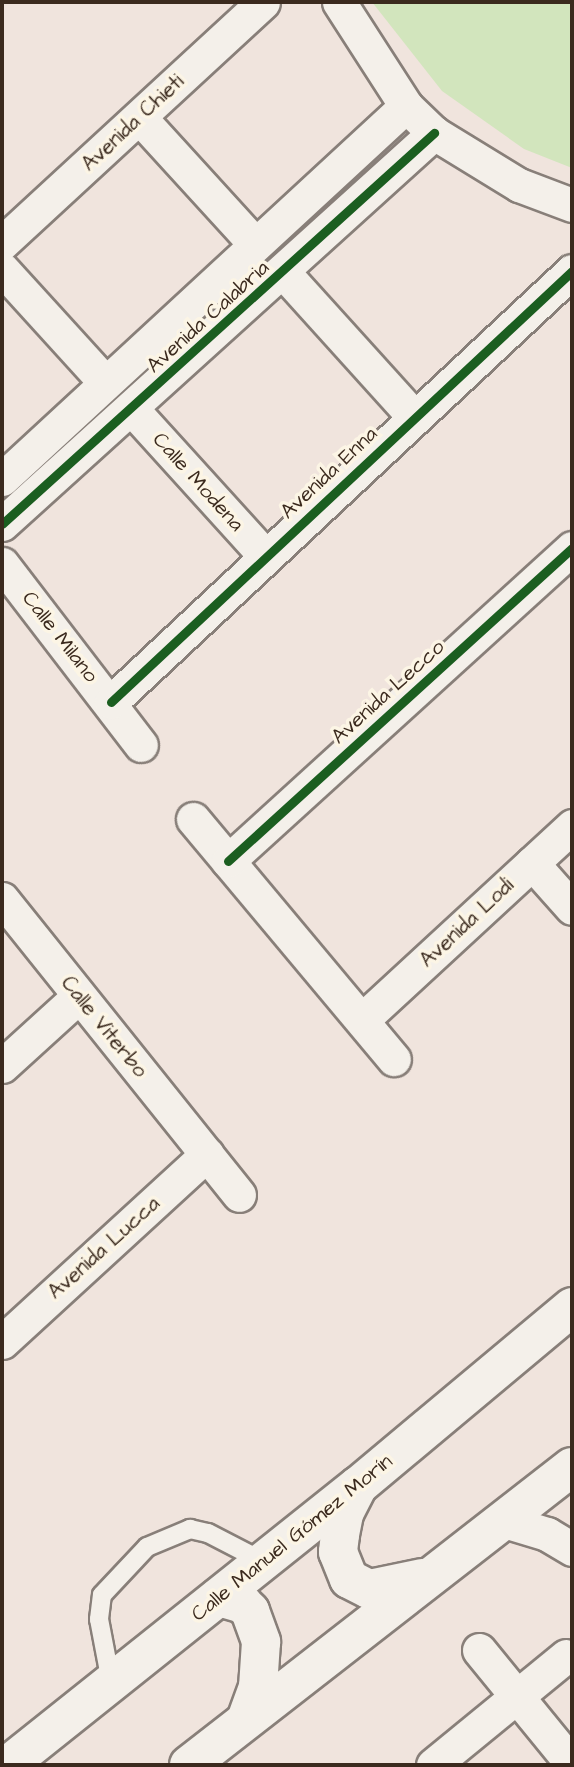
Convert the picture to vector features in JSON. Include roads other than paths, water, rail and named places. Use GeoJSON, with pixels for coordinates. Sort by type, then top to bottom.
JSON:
{"type":"FeatureCollection","features":[{"type":"Feature","properties":{"kind":"main road","name":"Calle Manuel Gómez Morín"},"geometry":{"type":"LineString","coordinates":[[8,1765],[358,1486],[572,1307]]}},
{"type":"Feature","properties":{"kind":"main road"},"geometry":{"type":"LineString","coordinates":[[189,1765],[572,1467]]}},
{"type":"Feature","properties":{"kind":"main road"},"geometry":{"type":"LineString","coordinates":[[358,1486],[344,1514],[338,1552],[349,1579],[358,1586],[382,1589],[434,1574]]}},
{"type":"Feature","properties":{"kind":"main road"},"geometry":{"type":"LineString","coordinates":[[219,1597],[243,1604],[250,1611],[261,1642],[258,1687],[247,1718]]}},
{"type":"Feature","properties":{"kind":"street","name":"Avenida Chieti"},"geometry":{"type":"LineString","coordinates":[[2,243],[263,2]]}},
{"type":"Feature","properties":{"kind":"street"},"geometry":{"type":"LineString","coordinates":[[339,2],[406,106],[434,133],[519,185],[572,205]]}},
{"type":"Feature","properties":{"kind":"street","name":"Avenida Calabria"},"geometry":{"type":"LineString","coordinates":[[2,479],[406,106]]}},
{"type":"Feature","properties":{"kind":"street"},"geometry":{"type":"LineString","coordinates":[[140,118],[255,244]]}},
{"type":"Feature","properties":{"kind":"street","name":"Avenida Calabria"},"geometry":{"type":"LineString","coordinates":[[2,524],[284,272],[434,133]]}},
{"type":"Feature","properties":{"kind":"street"},"geometry":{"type":"LineString","coordinates":[[2,269],[105,382]]}},
{"type":"Feature","properties":{"kind":"street","name":"Avenida Enna"},"geometry":{"type":"LineString","coordinates":[[111,702],[572,271]]}},
{"type":"Feature","properties":{"kind":"street"},"geometry":{"type":"LineString","coordinates":[[284,272],[415,418]]}},
{"type":"Feature","properties":{"kind":"street","name":"Calle Modena"},"geometry":{"type":"LineString","coordinates":[[131,408],[265,556]]}},
{"type":"Feature","properties":{"kind":"street","name":"Avenida Lecco"},"geometry":{"type":"LineString","coordinates":[[228,861],[572,548]]}},
{"type":"Feature","properties":{"kind":"street","name":"Calle Milano"},"geometry":{"type":"LineString","coordinates":[[2,564],[111,702],[141,745]]}},
{"type":"Feature","properties":{"kind":"street"},"geometry":{"type":"LineString","coordinates":[[193,819],[394,1059]]}},
{"type":"Feature","properties":{"kind":"street","name":"Avenida Lodi"},"geometry":{"type":"LineString","coordinates":[[362,1020],[572,826]]}},
{"type":"Feature","properties":{"kind":"street"},"geometry":{"type":"LineString","coordinates":[[532,863],[572,908]]}},
{"type":"Feature","properties":{"kind":"street","name":"Calle Viterbo"},"geometry":{"type":"LineString","coordinates":[[2,899],[239,1195]]}},
{"type":"Feature","properties":{"kind":"street"},"geometry":{"type":"LineString","coordinates":[[2,1066],[79,996]]}},
{"type":"Feature","properties":{"kind":"street","name":"Avenida Lucca"},"geometry":{"type":"LineString","coordinates":[[2,1342],[207,1154]]}},
{"type":"Feature","properties":{"kind":"street"},"geometry":{"type":"LineString","coordinates":[[504,1521],[547,1534],[572,1549]]}},
{"type":"Feature","properties":{"kind":"street"},"geometry":{"type":"LineString","coordinates":[[479,1650],[572,1764]]}},
{"type":"Feature","properties":{"kind":"street"},"geometry":{"type":"LineString","coordinates":[[433,1765],[566,1656]]}},
{"type":"Feature","properties":{"kind":"lane"},"geometry":{"type":"LineString","coordinates":[[111,1682],[99,1619],[102,1595],[148,1547],[190,1530],[208,1533],[262,1560]]}}]}
